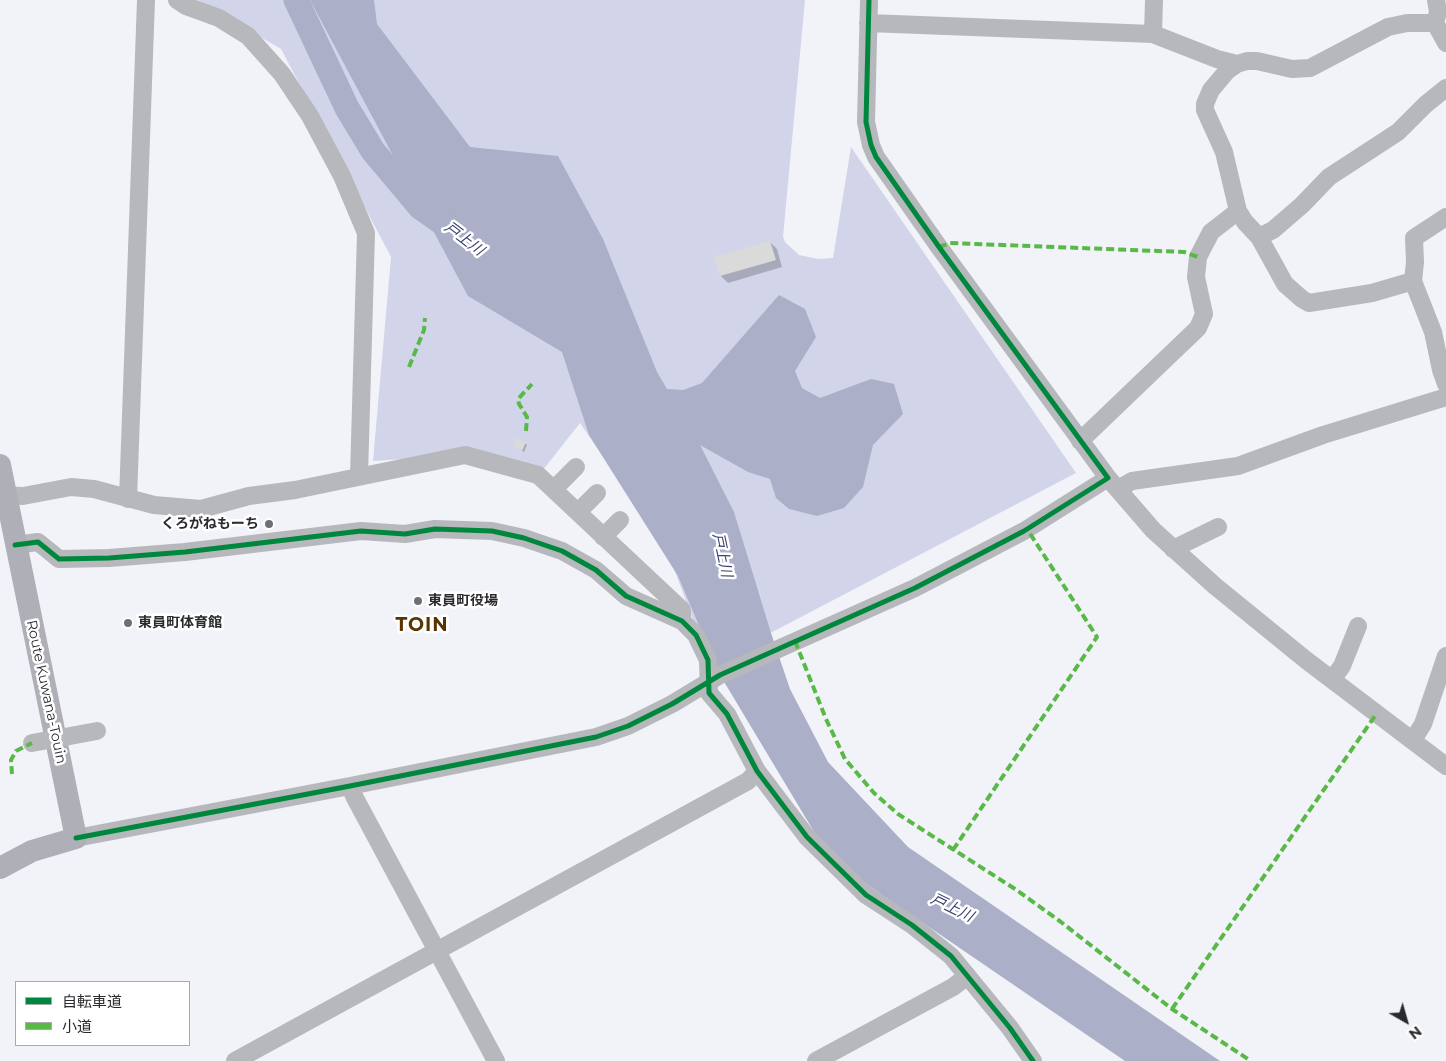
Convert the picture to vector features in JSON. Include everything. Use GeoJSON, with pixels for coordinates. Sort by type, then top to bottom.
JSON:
{"type":"FeatureCollection","features":[{"type":"Feature","properties":{"kind":"main road","name":"Route Kuwana-Touin"},"geometry":{"type":"LineString","coordinates":[[0,466],[3,495],[76,838]]}},
{"type":"Feature","properties":{"kind":"main road"},"geometry":{"type":"LineString","coordinates":[[0,868],[32,851],[76,838]]}},
{"type":"Feature","properties":{"kind":"street"},"geometry":{"type":"LineString","coordinates":[[128,499],[146,0]]}},
{"type":"Feature","properties":{"kind":"street"},"geometry":{"type":"LineString","coordinates":[[176,0],[186,6],[219,18],[248,36],[282,74],[310,116],[342,176],[366,233],[359,476]]}},
{"type":"Feature","properties":{"kind":"street"},"geometry":{"type":"LineString","coordinates":[[869,0],[866,122],[871,145],[876,157],[906,202],[1080,441],[1113,484],[1173,550],[1251,616],[1446,766]]}},
{"type":"Feature","properties":{"kind":"street"},"geometry":{"type":"LineString","coordinates":[[1153,34],[1154,0]]}},
{"type":"Feature","properties":{"kind":"street"},"geometry":{"type":"LineString","coordinates":[[1412,281],[1372,293],[1309,302],[1302,299],[1285,284],[1259,238],[1238,211],[1224,152],[1205,110],[1205,104],[1211,90],[1227,70],[1236,64],[1257,62],[1292,70],[1310,68],[1388,27],[1407,23],[1439,12],[1446,42]]}},
{"type":"Feature","properties":{"kind":"street"},"geometry":{"type":"LineString","coordinates":[[868,23],[1153,34],[1236,64]]}},
{"type":"Feature","properties":{"kind":"street"},"geometry":{"type":"LineString","coordinates":[[1259,238],[1273,230],[1336,172],[1398,132],[1425,105],[1446,88]]}},
{"type":"Feature","properties":{"kind":"street"},"geometry":{"type":"LineString","coordinates":[[1080,441],[1198,328],[1204,314],[1196,277],[1198,257],[1211,232],[1238,211]]}},
{"type":"Feature","properties":{"kind":"street"},"geometry":{"type":"LineString","coordinates":[[76,838],[596,737],[628,726],[672,704],[714,678],[915,588],[1113,484],[1238,466],[1323,434],[1446,395],[1433,332],[1412,281],[1415,262],[1414,238],[1446,217]]}},
{"type":"Feature","properties":{"kind":"street"},"geometry":{"type":"LineString","coordinates":[[3,495],[23,496],[71,487],[94,489],[154,505],[201,510],[249,496],[295,490],[465,454],[538,475],[682,610],[682,621]]}},
{"type":"Feature","properties":{"kind":"street"},"geometry":{"type":"LineString","coordinates":[[554,490],[576,467]]}},
{"type":"Feature","properties":{"kind":"street"},"geometry":{"type":"LineString","coordinates":[[578,512],[597,493]]}},
{"type":"Feature","properties":{"kind":"street"},"geometry":{"type":"LineString","coordinates":[[603,536],[620,520]]}},
{"type":"Feature","properties":{"kind":"street"},"geometry":{"type":"LineString","coordinates":[[1173,550],[1218,527]]}},
{"type":"Feature","properties":{"kind":"street"},"geometry":{"type":"LineString","coordinates":[[15,545],[38,542],[59,559],[109,558],[185,552],[361,531],[404,534],[435,529],[492,531],[524,538],[562,550],[596,570],[626,596],[682,621],[696,634],[714,678],[709,693],[727,714],[757,772],[807,836],[866,895],[912,925],[951,956],[966,977],[1010,1028],[1032,1061]]}},
{"type":"Feature","properties":{"kind":"street"},"geometry":{"type":"LineString","coordinates":[[1332,680],[1342,666],[1358,626]]}},
{"type":"Feature","properties":{"kind":"street"},"geometry":{"type":"LineString","coordinates":[[1413,740],[1423,724],[1446,656]]}},
{"type":"Feature","properties":{"kind":"street"},"geometry":{"type":"LineString","coordinates":[[32,743],[97,732]]}},
{"type":"Feature","properties":{"kind":"street"},"geometry":{"type":"LineString","coordinates":[[235,1061],[748,781],[757,772]]}},
{"type":"Feature","properties":{"kind":"street"},"geometry":{"type":"LineString","coordinates":[[350,786],[496,1061]]}},
{"type":"Feature","properties":{"kind":"street"},"geometry":{"type":"LineString","coordinates":[[816,1061],[953,987],[966,977]]}},
{"type":"Feature","properties":{"kind":"shaded area"},"geometry":{"type":"Polygon","coordinates":[[[197,0],[805,0],[783,237],[785,242],[799,255],[818,259],[833,258],[851,147],[1076,473],[759,639],[708,660],[667,550],[580,423],[543,470],[465,455],[373,461],[391,257],[281,49],[197,0]]]}},
{"type":"Feature","properties":{"kind":"water"},"geometry":{"type":"Polygon","coordinates":[[[310,0],[374,0],[377,24],[470,147],[558,156],[603,239],[657,372],[667,389],[683,390],[702,383],[779,295],[805,309],[816,337],[795,371],[802,388],[820,398],[871,379],[894,384],[903,414],[873,445],[863,487],[844,508],[817,516],[789,509],[776,498],[770,479],[748,472],[700,445],[734,512],[790,689],[828,762],[908,847],[1220,1061],[1125,1061],[831,860],[720,675],[678,576],[589,435],[562,352],[468,296],[310,0]]]}},
{"type":"Feature","properties":{"kind":"building"},"geometry":{"type":"Polygon","coordinates":[[[770,241],[776,260],[720,276],[714,257],[770,241]]]}},
{"type":"Feature","properties":{"kind":"building"},"geometry":{"type":"Polygon","coordinates":[[[516,438],[526,442],[522,451],[513,447],[516,438]]]}},
{"type":"Feature","properties":{"kind":"waterway","name":"戸上川"},"geometry":{"type":"LineString","coordinates":[[296,0],[347,108],[373,151],[420,207],[447,226]]}},
{"type":"Feature","properties":{"kind":"marked path"},"geometry":{"type":"LineString","coordinates":[[939,247],[950,243],[1184,252],[1198,257]]}},
{"type":"Feature","properties":{"kind":"marked path"},"geometry":{"type":"LineString","coordinates":[[409,367],[424,330],[425,318]]}},
{"type":"Feature","properties":{"kind":"marked path"},"geometry":{"type":"LineString","coordinates":[[526,431],[527,417],[518,399],[532,384]]}},
{"type":"Feature","properties":{"kind":"marked path"},"geometry":{"type":"LineString","coordinates":[[953,850],[1097,637],[1027,529]]}},
{"type":"Feature","properties":{"kind":"marked path"},"geometry":{"type":"LineString","coordinates":[[795,641],[826,719],[845,759],[874,793],[898,814],[1015,889],[1061,922],[1172,1009],[1251,1061]]}},
{"type":"Feature","properties":{"kind":"marked path"},"geometry":{"type":"LineString","coordinates":[[1172,1009],[1377,713]]}},
{"type":"Feature","properties":{"kind":"marked path"},"geometry":{"type":"LineString","coordinates":[[12,774],[11,760],[16,751],[32,743]]}},
{"type":"Feature","properties":{"kind":"cycle path"},"geometry":{"type":"LineString","coordinates":[[76,838],[596,737],[628,726],[672,704],[720,675],[915,588],[1024,531],[1108,478],[939,247],[876,157],[871,145],[866,122],[869,0]]}},
{"type":"Feature","properties":{"kind":"cycle path"},"geometry":{"type":"LineString","coordinates":[[15,545],[38,542],[59,559],[109,558],[185,552],[361,531],[405,534],[435,529],[492,531],[524,538],[562,551],[596,570],[626,596],[682,621],[696,635],[708,660],[709,693],[727,714],[757,771],[807,837],[866,895],[912,925],[951,956],[1010,1028],[1033,1061]]}},
{"type":"Feature","properties":{"kind":"place","name":"くろがねもーち"},"geometry":{"type":"Point","coordinates":[269,524]}},
{"type":"Feature","properties":{"kind":"place","name":"東員町役場"},"geometry":{"type":"Point","coordinates":[418,601]}},
{"type":"Feature","properties":{"kind":"place","name":"東員町体育館"},"geometry":{"type":"Point","coordinates":[128,623]}},
{"type":"Feature","properties":{"kind":"district","name":"TOIN"},"geometry":{"type":"Point","coordinates":[422,625]}}]}
